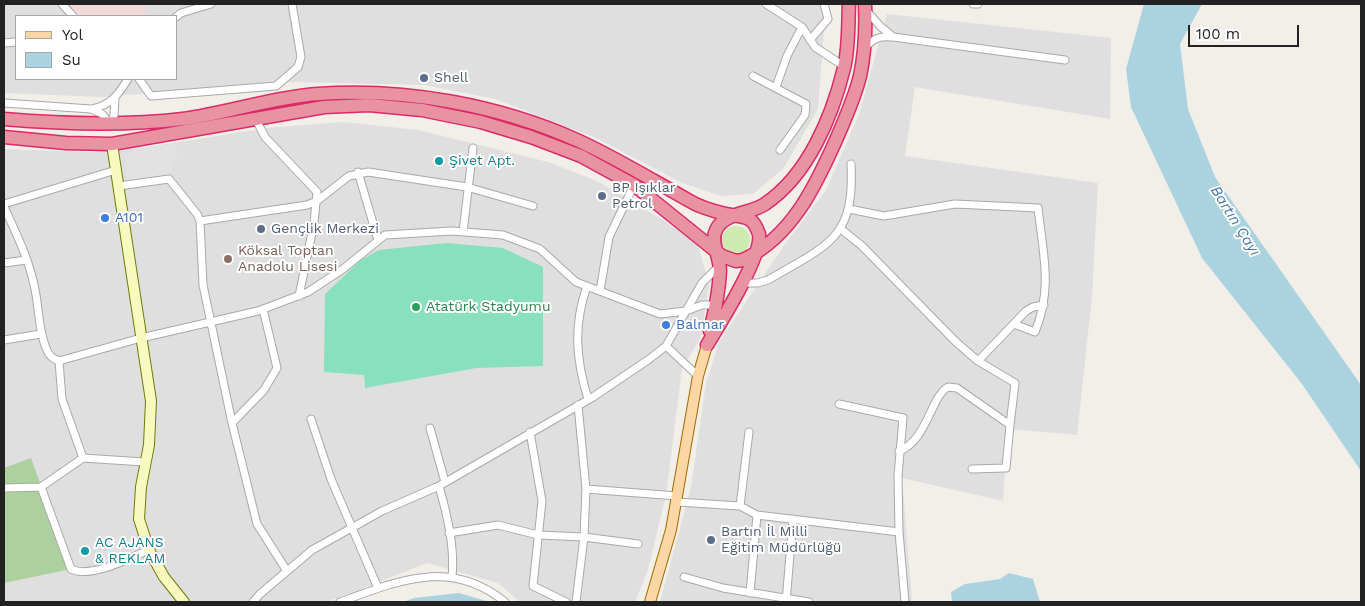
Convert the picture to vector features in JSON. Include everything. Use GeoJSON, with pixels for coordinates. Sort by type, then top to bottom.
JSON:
{"type":"FeatureCollection","features":[{"type":"Feature","properties":{"kind":"highway"},"geometry":{"type":"LineString","coordinates":[[707,345],[724,263],[714,244],[716,229],[720,222],[763,206],[780,194],[792,182],[820,134],[845,67],[849,4]]}},
{"type":"Feature","properties":{"kind":"highway"},"geometry":{"type":"LineString","coordinates":[[724,263],[743,260],[784,230],[814,187],[845,118],[860,76],[864,50],[865,6]]}},
{"type":"Feature","properties":{"kind":"highway"},"geometry":{"type":"LineString","coordinates":[[4,119],[48,122],[183,119],[316,94],[371,93],[426,98],[485,109],[522,120],[578,141],[692,203],[749,219],[758,231],[758,245],[743,283],[715,310]]}},
{"type":"Feature","properties":{"kind":"highway"},"geometry":{"type":"LineString","coordinates":[[4,136],[66,143],[112,144],[324,106],[369,105],[422,110],[481,122],[531,137],[581,156],[634,185],[717,251]]}},
{"type":"Feature","properties":{"kind":"highway"},"geometry":{"type":"LineString","coordinates":[[110,122],[112,144]]}},
{"type":"Feature","properties":{"kind":"main road"},"geometry":{"type":"LineString","coordinates":[[112,144],[151,401],[139,520],[149,550],[164,577],[184,602]]}},
{"type":"Feature","properties":{"kind":"main road"},"geometry":{"type":"LineString","coordinates":[[650,602],[672,530],[698,376],[707,345]]}},
{"type":"Feature","properties":{"kind":"street"},"geometry":{"type":"LineString","coordinates":[[62,4],[72,15]]}},
{"type":"Feature","properties":{"kind":"street"},"geometry":{"type":"LineString","coordinates":[[178,15],[211,4]]}},
{"type":"Feature","properties":{"kind":"street"},"geometry":{"type":"LineString","coordinates":[[140,80],[151,96],[276,86],[298,68],[302,57],[292,4]]}},
{"type":"Feature","properties":{"kind":"street"},"geometry":{"type":"LineString","coordinates":[[766,4],[802,27],[815,47],[845,67]]}},
{"type":"Feature","properties":{"kind":"street"},"geometry":{"type":"LineString","coordinates":[[810,40],[828,19],[824,4]]}},
{"type":"Feature","properties":{"kind":"street"},"geometry":{"type":"LineString","coordinates":[[973,4],[978,4]]}},
{"type":"Feature","properties":{"kind":"street"},"geometry":{"type":"LineString","coordinates":[[865,6],[880,26],[893,37]]}},
{"type":"Feature","properties":{"kind":"street"},"geometry":{"type":"LineString","coordinates":[[776,87],[787,56],[802,27]]}},
{"type":"Feature","properties":{"kind":"street"},"geometry":{"type":"LineString","coordinates":[[864,50],[872,40],[880,36],[1065,60]]}},
{"type":"Feature","properties":{"kind":"street"},"geometry":{"type":"LineString","coordinates":[[753,76],[806,104],[805,115],[780,150]]}},
{"type":"Feature","properties":{"kind":"street"},"geometry":{"type":"LineString","coordinates":[[4,103],[91,109],[103,107],[115,100],[127,80]]}},
{"type":"Feature","properties":{"kind":"street"},"geometry":{"type":"LineString","coordinates":[[91,109],[102,114],[110,122],[114,116],[115,100]]}},
{"type":"Feature","properties":{"kind":"street"},"geometry":{"type":"LineString","coordinates":[[255,118],[265,137],[317,192],[317,201],[299,296]]}},
{"type":"Feature","properties":{"kind":"street"},"geometry":{"type":"LineString","coordinates":[[462,232],[473,148]]}},
{"type":"Feature","properties":{"kind":"street"},"geometry":{"type":"LineString","coordinates":[[743,283],[757,283],[768,280],[828,243],[841,229],[849,209],[850,164]]}},
{"type":"Feature","properties":{"kind":"street"},"geometry":{"type":"LineString","coordinates":[[116,170],[4,205],[27,260],[36,294],[41,334],[48,355],[59,361],[141,338],[263,309],[299,296],[343,269],[385,235],[462,232],[503,235],[540,249],[576,282],[660,314],[715,310]]}},
{"type":"Feature","properties":{"kind":"street"},"geometry":{"type":"LineString","coordinates":[[358,172],[378,240]]}},
{"type":"Feature","properties":{"kind":"street"},"geometry":{"type":"LineString","coordinates":[[200,221],[307,205],[317,201],[349,176],[358,172],[467,187],[533,206]]}},
{"type":"Feature","properties":{"kind":"street"},"geometry":{"type":"LineString","coordinates":[[119,186],[169,179],[194,210],[200,221],[203,285],[232,423],[257,524],[287,571]]}},
{"type":"Feature","properties":{"kind":"street"},"geometry":{"type":"LineString","coordinates":[[600,291],[609,237],[634,185]]}},
{"type":"Feature","properties":{"kind":"street"},"geometry":{"type":"LineString","coordinates":[[849,209],[884,216],[956,204],[1038,208],[1047,272],[1044,305],[1035,332],[1014,324]]}},
{"type":"Feature","properties":{"kind":"street"},"geometry":{"type":"LineString","coordinates":[[841,229],[862,246],[903,290],[978,361],[1016,384],[1006,468],[972,469]]}},
{"type":"Feature","properties":{"kind":"street"},"geometry":{"type":"LineString","coordinates":[[4,263],[27,260]]}},
{"type":"Feature","properties":{"kind":"street"},"geometry":{"type":"LineString","coordinates":[[253,602],[312,550],[382,511],[442,484],[588,399],[666,346],[702,283],[724,263]]}},
{"type":"Feature","properties":{"kind":"street"},"geometry":{"type":"LineString","coordinates":[[587,286],[580,308],[578,342],[579,369],[588,399]]}},
{"type":"Feature","properties":{"kind":"street"},"geometry":{"type":"LineString","coordinates":[[978,361],[1029,309],[1044,305]]}},
{"type":"Feature","properties":{"kind":"street"},"geometry":{"type":"LineString","coordinates":[[232,423],[264,390],[277,368],[263,309]]}},
{"type":"Feature","properties":{"kind":"street"},"geometry":{"type":"LineString","coordinates":[[4,340],[41,334]]}},
{"type":"Feature","properties":{"kind":"street"},"geometry":{"type":"LineString","coordinates":[[666,346],[698,376]]}},
{"type":"Feature","properties":{"kind":"street"},"geometry":{"type":"LineString","coordinates":[[59,361],[62,398],[83,458]]}},
{"type":"Feature","properties":{"kind":"street"},"geometry":{"type":"LineString","coordinates":[[899,451],[910,446],[928,420],[940,393],[948,387],[957,388],[1010,425]]}},
{"type":"Feature","properties":{"kind":"street"},"geometry":{"type":"LineString","coordinates":[[838,404],[902,418],[899,451],[899,532],[905,602]]}},
{"type":"Feature","properties":{"kind":"street"},"geometry":{"type":"LineString","coordinates":[[576,602],[584,537],[586,489],[578,405]]}},
{"type":"Feature","properties":{"kind":"street"},"geometry":{"type":"LineString","coordinates":[[310,419],[331,479],[378,588]]}},
{"type":"Feature","properties":{"kind":"street"},"geometry":{"type":"LineString","coordinates":[[430,428],[442,484],[453,564],[452,577]]}},
{"type":"Feature","properties":{"kind":"street"},"geometry":{"type":"LineString","coordinates":[[530,432],[542,501],[533,586],[566,602]]}},
{"type":"Feature","properties":{"kind":"street"},"geometry":{"type":"LineString","coordinates":[[740,506],[748,432]]}},
{"type":"Feature","properties":{"kind":"street"},"geometry":{"type":"LineString","coordinates":[[4,488],[41,487],[83,458],[144,462]]}},
{"type":"Feature","properties":{"kind":"street"},"geometry":{"type":"LineString","coordinates":[[41,487],[71,569],[84,574],[149,550]]}},
{"type":"Feature","properties":{"kind":"street"},"geometry":{"type":"LineString","coordinates":[[586,489],[740,506],[757,515],[899,532]]}},
{"type":"Feature","properties":{"kind":"street"},"geometry":{"type":"LineString","coordinates":[[750,593],[757,515]]}},
{"type":"Feature","properties":{"kind":"street"},"geometry":{"type":"LineString","coordinates":[[786,600],[793,519]]}},
{"type":"Feature","properties":{"kind":"street"},"geometry":{"type":"LineString","coordinates":[[449,533],[498,525],[538,535],[584,537],[638,544]]}},
{"type":"Feature","properties":{"kind":"street"},"geometry":{"type":"LineString","coordinates":[[340,602],[378,588],[435,575],[460,577],[494,593],[505,602]]}},
{"type":"Feature","properties":{"kind":"street"},"geometry":{"type":"LineString","coordinates":[[684,577],[750,593],[809,602]]}},
{"type":"Feature","properties":{"kind":"shaded area"},"geometry":{"type":"Polygon","coordinates":[[[4,4],[826,4],[818,109],[783,169],[753,194],[721,196],[682,183],[596,138],[495,99],[425,85],[290,82],[103,97],[4,93],[4,4]]]}},
{"type":"Feature","properties":{"kind":"shaded area"},"geometry":{"type":"Polygon","coordinates":[[[66,4],[146,4],[144,15],[77,15],[66,4]]]}},
{"type":"Feature","properties":{"kind":"shaded area"},"geometry":{"type":"Polygon","coordinates":[[[887,14],[1111,38],[1110,119],[915,87],[905,156],[1098,183],[1092,297],[1077,435],[1008,429],[1003,501],[902,478],[912,602],[660,602],[691,487],[706,383],[719,342],[785,244],[826,190],[859,114],[887,14]]]}},
{"type":"Feature","properties":{"kind":"shaded area"},"geometry":{"type":"Polygon","coordinates":[[[344,122],[418,130],[548,162],[597,181],[665,221],[698,245],[709,285],[701,337],[682,369],[666,495],[648,570],[635,602],[520,602],[498,583],[427,563],[327,602],[4,602],[4,149],[92,152],[141,148],[267,128],[344,122]]]}},
{"type":"Feature","properties":{"kind":"shaded area"},"geometry":{"type":"Polygon","coordinates":[[[174,143],[178,160],[172,162],[171,171],[160,177],[126,180],[126,159],[131,151],[174,143]]]}},
{"type":"Feature","properties":{"kind":"green space"},"geometry":{"type":"Polygon","coordinates":[[[736,226],[746,230],[750,240],[746,250],[736,254],[726,250],[722,240],[726,230],[736,226]]]}},
{"type":"Feature","properties":{"kind":"green space","name":"Atatürk Stadyumu"},"geometry":{"type":"Polygon","coordinates":[[[446,243],[503,248],[543,267],[543,366],[476,368],[365,388],[364,375],[324,372],[325,294],[361,260],[379,250],[446,243]]]}},
{"type":"Feature","properties":{"kind":"green space"},"geometry":{"type":"Polygon","coordinates":[[[31,458],[71,569],[4,583],[4,468],[31,458]]]}},
{"type":"Feature","properties":{"kind":"water","name":"Bartın Çayı"},"geometry":{"type":"Polygon","coordinates":[[[1144,4],[1202,4],[1180,44],[1188,109],[1215,177],[1361,385],[1361,471],[1302,384],[1202,258],[1131,107],[1126,69],[1144,4]]]}},
{"type":"Feature","properties":{"kind":"water"},"geometry":{"type":"Polygon","coordinates":[[[1009,573],[1033,579],[1040,602],[952,602],[951,592],[965,584],[1000,579],[1009,573]]]}},
{"type":"Feature","properties":{"kind":"water"},"geometry":{"type":"Polygon","coordinates":[[[459,593],[490,602],[403,602],[414,598],[459,593]]]}},
{"type":"Feature","properties":{"kind":"place","name":"Shell"},"geometry":{"type":"Point","coordinates":[424,78]}},
{"type":"Feature","properties":{"kind":"place","name":"Şivet Apt."},"geometry":{"type":"Point","coordinates":[439,161]}},
{"type":"Feature","properties":{"kind":"place","name":"BP Işıklar Petrol"},"geometry":{"type":"Point","coordinates":[602,196]}},
{"type":"Feature","properties":{"kind":"place","name":"A101"},"geometry":{"type":"Point","coordinates":[105,218]}},
{"type":"Feature","properties":{"kind":"place","name":"Gençlik Merkezi"},"geometry":{"type":"Point","coordinates":[261,229]}},
{"type":"Feature","properties":{"kind":"place","name":"Köksal Toptan Anadolu Lisesi"},"geometry":{"type":"Point","coordinates":[228,259]}},
{"type":"Feature","properties":{"kind":"place","name":"Atatürk Stadyumu"},"geometry":{"type":"Point","coordinates":[416,307]}},
{"type":"Feature","properties":{"kind":"place","name":"Balmar"},"geometry":{"type":"Point","coordinates":[666,325]}},
{"type":"Feature","properties":{"kind":"place","name":"Bartın İl Milli Eğitim Müdürlüğü"},"geometry":{"type":"Point","coordinates":[711,540]}},
{"type":"Feature","properties":{"kind":"place","name":"AC AJANS & REKLAM"},"geometry":{"type":"Point","coordinates":[85,551]}}]}
